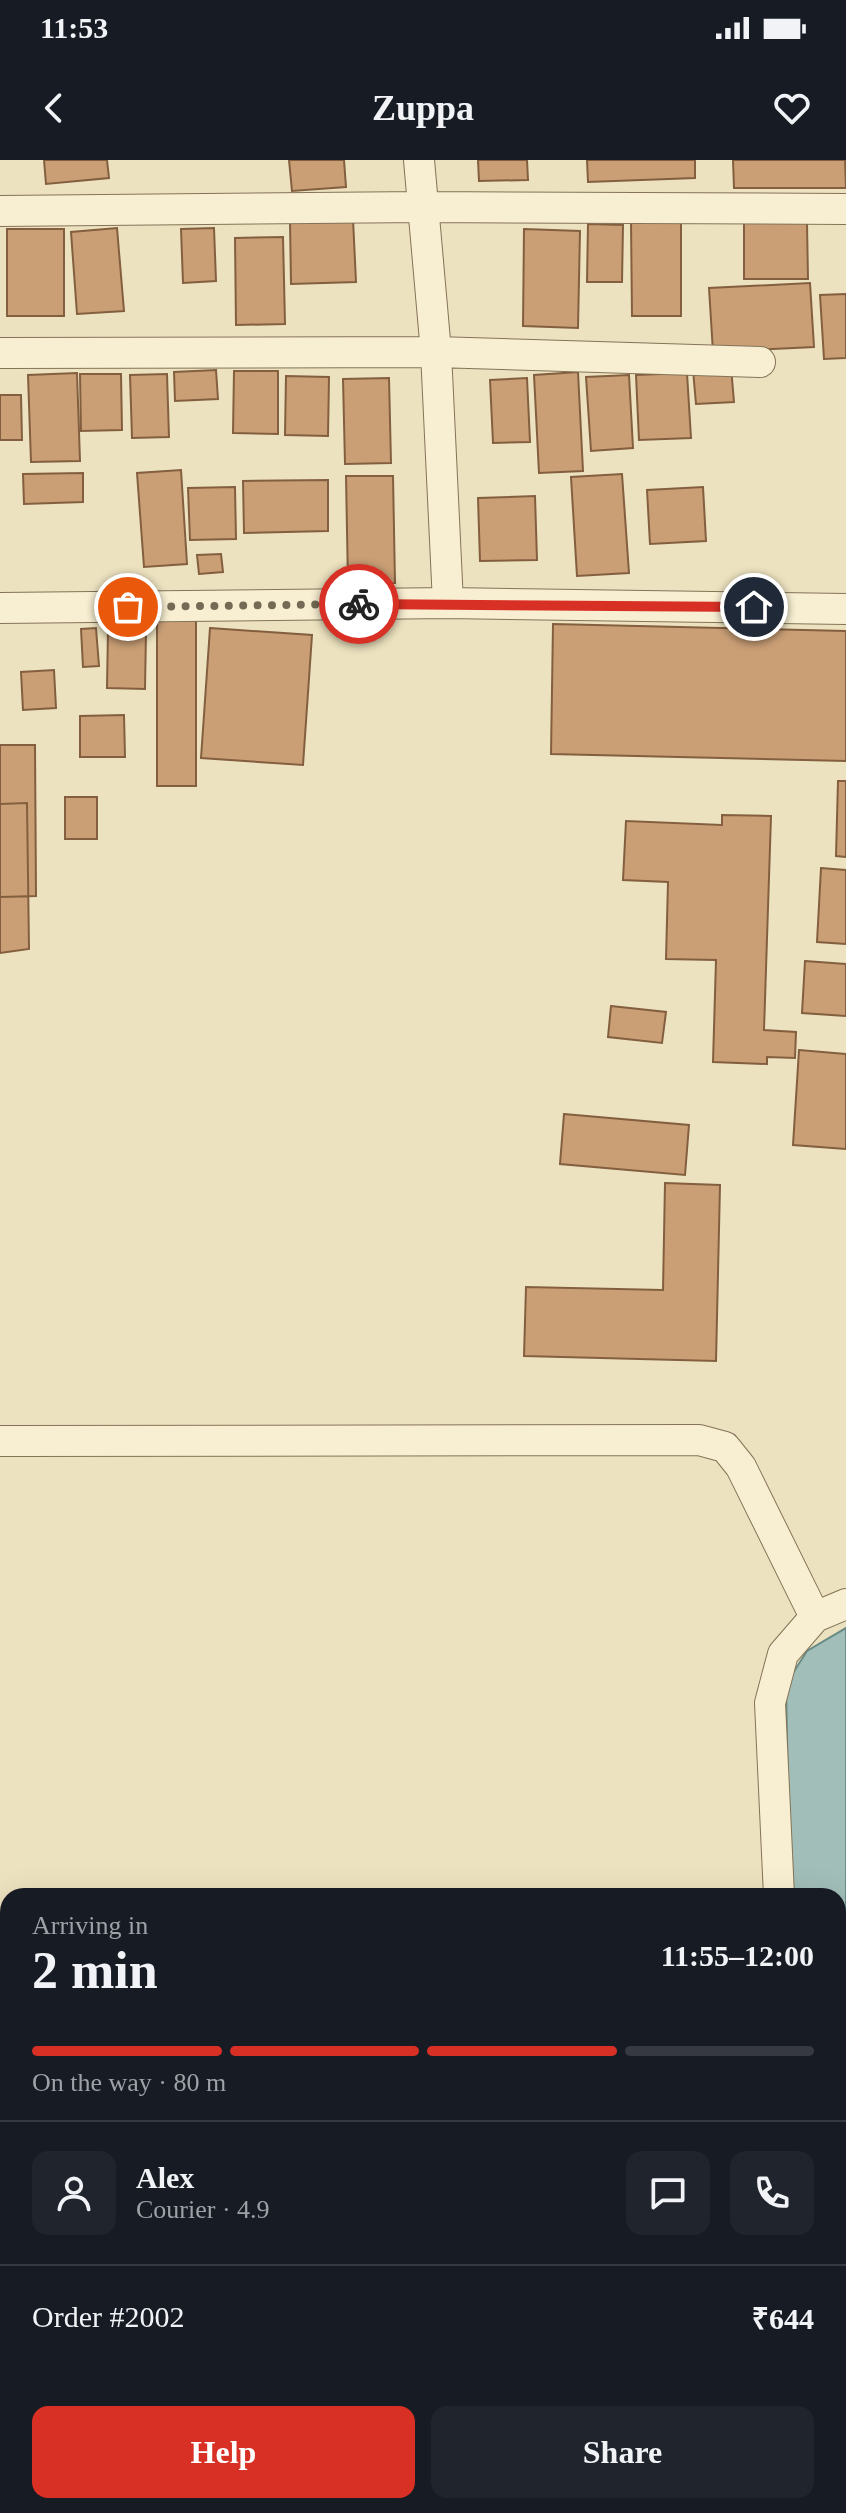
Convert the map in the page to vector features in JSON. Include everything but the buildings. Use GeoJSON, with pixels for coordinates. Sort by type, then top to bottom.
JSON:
{"type":"FeatureCollection","features":[{"type":"Feature","properties":{"kind":"street"},"geometry":{"type":"LineString","coordinates":[[419,160],[436,352],[448,603]]}},
{"type":"Feature","properties":{"kind":"street"},"geometry":{"type":"LineString","coordinates":[[0,211],[422,207],[843,209]]}},
{"type":"Feature","properties":{"kind":"street"},"geometry":{"type":"LineString","coordinates":[[0,353],[436,352],[760,362]]}},
{"type":"Feature","properties":{"kind":"street"},"geometry":{"type":"LineString","coordinates":[[0,608],[448,603],[846,609]]}},
{"type":"Feature","properties":{"kind":"street"},"geometry":{"type":"LineString","coordinates":[[0,1441],[699,1440],[725,1447],[741,1467],[815,1617]]}},
{"type":"Feature","properties":{"kind":"street"},"geometry":{"type":"LineString","coordinates":[[779,1888],[770,1703],[783,1654],[815,1617],[846,1604]]}},
{"type":"Feature","properties":{"kind":"water"},"geometry":{"type":"Polygon","coordinates":[[[846,1628],[846,1888],[790,1888],[786,1684],[807,1651],[846,1628]]]}},
{"type":"Feature","properties":{"kind":"way so far"},"geometry":{"type":"LineString","coordinates":[[128,607],[359,604]]}},
{"type":"Feature","properties":{"kind":"route"},"geometry":{"type":"LineString","coordinates":[[359,604],[754,607]]}}]}
